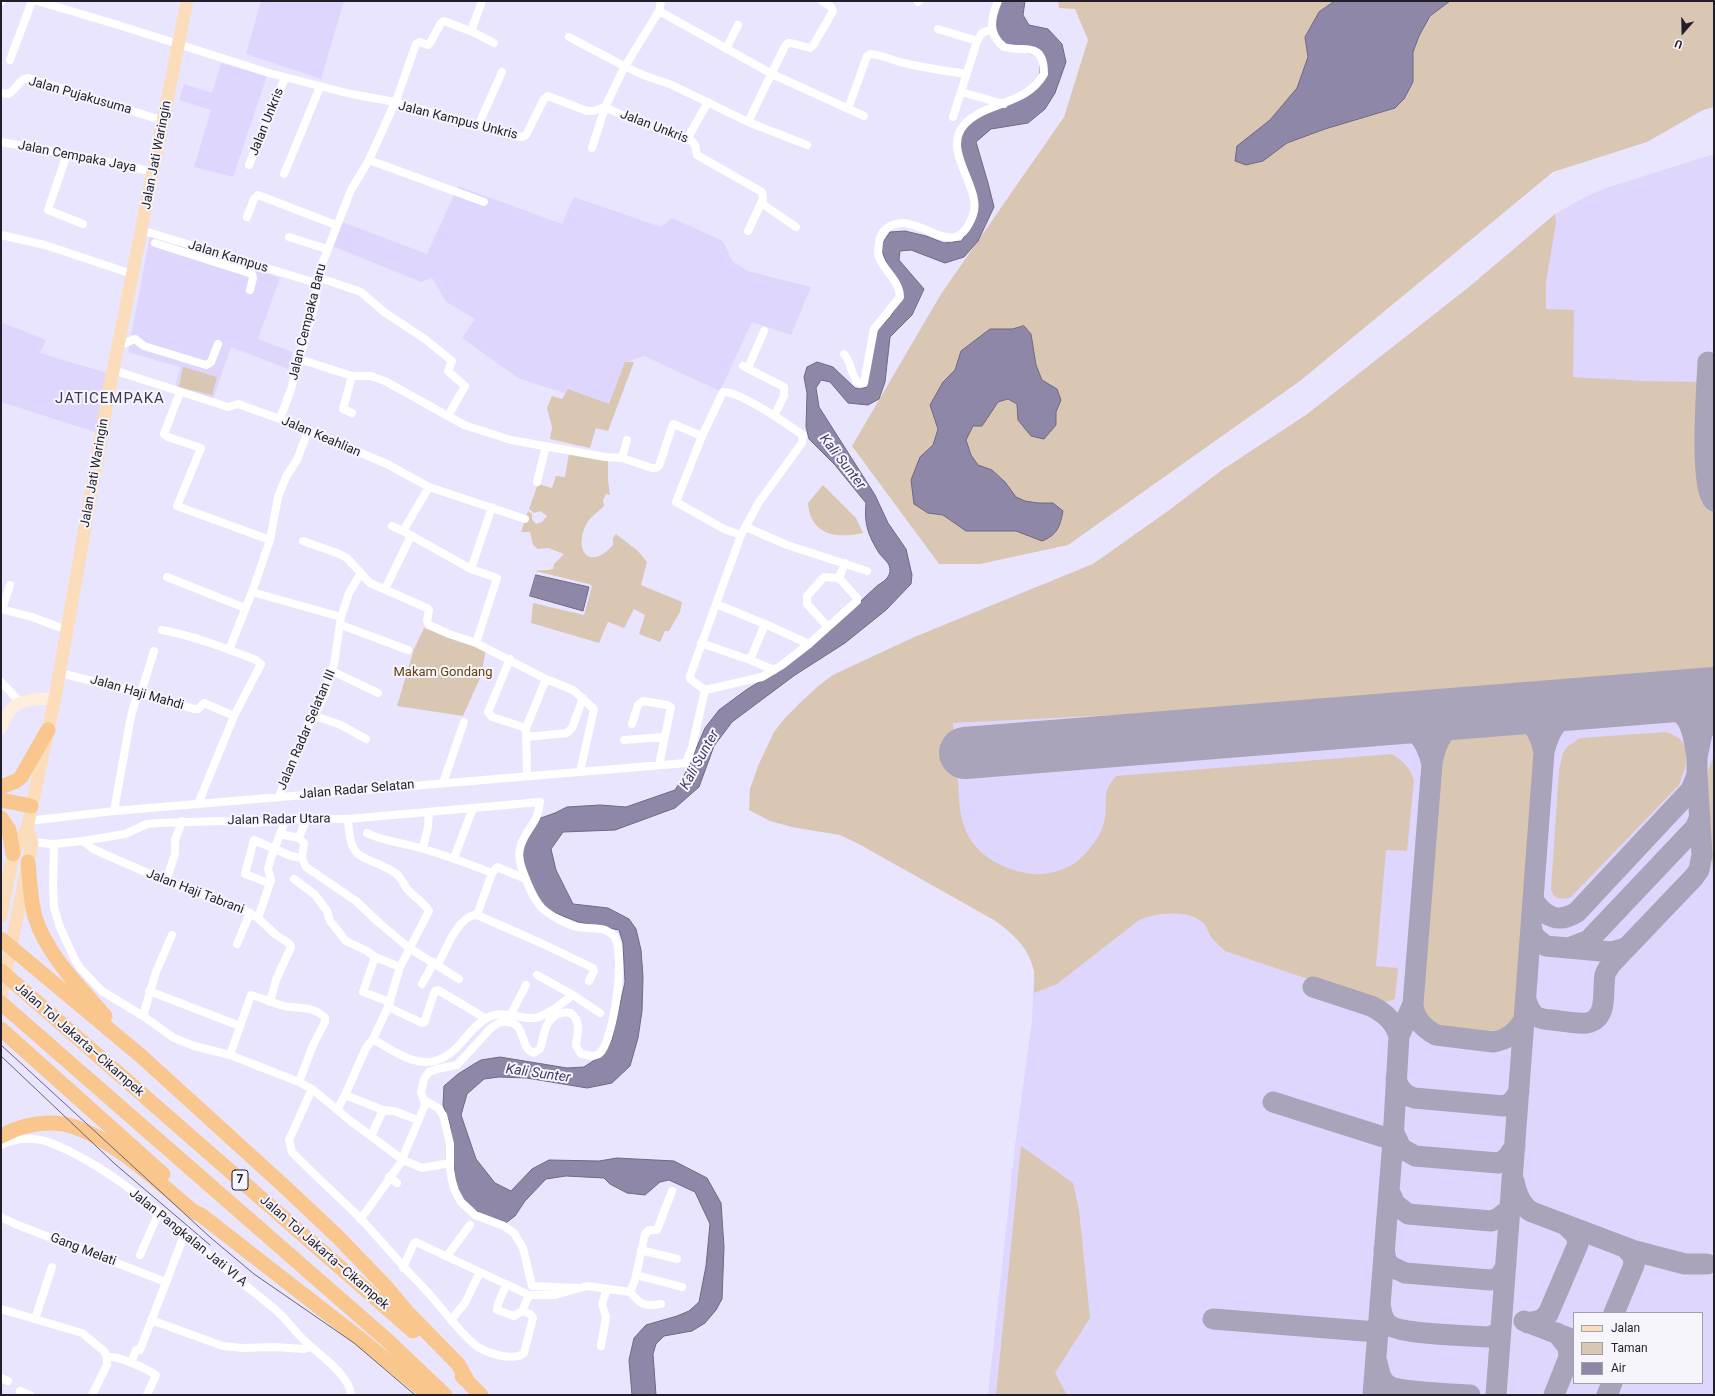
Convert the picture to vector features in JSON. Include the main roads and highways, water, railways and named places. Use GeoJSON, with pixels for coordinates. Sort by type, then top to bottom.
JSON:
{"type":"FeatureCollection","features":[{"type":"Feature","properties":{"kind":"highway"},"geometry":{"type":"LineString","coordinates":[[1,787],[16,781],[21,777],[48,730]]}},
{"type":"Feature","properties":{"kind":"highway"},"geometry":{"type":"LineString","coordinates":[[1,800],[29,818]]}},
{"type":"Feature","properties":{"kind":"highway"},"geometry":{"type":"LineString","coordinates":[[1,818],[9,830],[13,854]]}},
{"type":"Feature","properties":{"kind":"highway"},"geometry":{"type":"LineString","coordinates":[[28,862],[32,899],[36,917],[54,954],[75,982],[141,1056]]}},
{"type":"Feature","properties":{"kind":"highway"},"geometry":{"type":"LineString","coordinates":[[1,939],[141,1056],[286,1187],[339,1238],[458,1364],[468,1382]]}},
{"type":"Feature","properties":{"kind":"highway","name":"Jalan Tol Jakarta–Cikampek"},"geometry":{"type":"LineString","coordinates":[[1,971],[383,1303],[481,1395]]}},
{"type":"Feature","properties":{"kind":"highway","name":"Jalan Tol Jakarta–Cikampek"},"geometry":{"type":"LineString","coordinates":[[1,1003],[387,1340],[445,1395]]}},
{"type":"Feature","properties":{"kind":"highway"},"geometry":{"type":"LineString","coordinates":[[1,1029],[196,1205],[201,1214]]}},
{"type":"Feature","properties":{"kind":"highway"},"geometry":{"type":"LineString","coordinates":[[1,1136],[27,1126],[56,1123],[71,1126],[115,1148],[144,1157]]}},
{"type":"Feature","properties":{"kind":"highway"},"geometry":{"type":"LineString","coordinates":[[115,1148],[194,1212],[201,1214],[359,1338],[429,1395]]}},
{"type":"Feature","properties":{"kind":"main road","name":"Jalan Jati Waringin"},"geometry":{"type":"LineString","coordinates":[[1,996],[28,862],[26,842],[29,818],[60,673],[113,370],[154,172],[187,1]]}},
{"type":"Feature","properties":{"kind":"main road","name":"Jalan Jati Waringin"},"geometry":{"type":"LineString","coordinates":[[1,916],[13,854],[26,842]]}},
{"type":"Feature","properties":{"kind":"water","name":"Kali Sunter"},"geometry":{"type":"Polygon","coordinates":[[[998,1],[1025,1],[1023,15],[1029,25],[1048,29],[1062,44],[1066,62],[1055,93],[1045,109],[1028,123],[991,129],[976,142],[994,207],[978,241],[964,257],[945,263],[911,250],[900,251],[899,260],[924,289],[912,315],[890,337],[885,382],[879,399],[868,405],[848,403],[830,382],[821,380],[816,388],[819,407],[875,495],[888,523],[906,549],[912,575],[911,584],[886,610],[845,643],[795,675],[732,722],[714,746],[699,787],[675,808],[615,830],[563,832],[551,849],[556,870],[573,904],[608,908],[629,919],[636,929],[641,950],[643,977],[642,1011],[638,1038],[630,1066],[612,1083],[587,1088],[527,1078],[499,1077],[484,1079],[467,1094],[461,1115],[476,1159],[495,1183],[511,1191],[532,1169],[549,1160],[599,1161],[617,1158],[674,1161],[707,1178],[721,1203],[724,1247],[722,1299],[716,1310],[705,1323],[692,1331],[664,1336],[656,1344],[653,1354],[656,1395],[632,1395],[629,1360],[634,1338],[646,1325],[689,1311],[699,1302],[706,1266],[710,1224],[695,1192],[669,1180],[660,1182],[645,1195],[627,1193],[610,1184],[604,1178],[566,1176],[546,1179],[525,1201],[515,1216],[503,1225],[491,1221],[464,1202],[456,1188],[450,1124],[443,1105],[444,1086],[458,1074],[481,1060],[500,1057],[567,1068],[584,1067],[599,1057],[612,1040],[625,982],[623,943],[619,930],[578,922],[543,908],[522,867],[524,840],[538,819],[567,807],[600,805],[626,807],[675,790],[686,772],[705,728],[719,710],[746,690],[783,667],[822,637],[878,585],[886,580],[889,575],[889,565],[879,553],[872,541],[866,523],[866,503],[835,465],[809,439],[806,427],[807,393],[804,377],[807,367],[817,362],[833,367],[855,388],[860,389],[867,387],[873,335],[891,316],[901,297],[880,247],[890,232],[905,231],[926,236],[944,243],[962,241],[977,208],[958,149],[963,126],[1040,81],[1040,56],[1008,48],[994,36],[998,1]]]}},
{"type":"Feature","properties":{"kind":"water"},"geometry":{"type":"Polygon","coordinates":[[[1335,1],[1450,1],[1430,16],[1419,36],[1413,52],[1413,82],[1404,99],[1395,108],[1325,129],[1287,143],[1263,161],[1246,165],[1235,161],[1237,146],[1270,120],[1297,88],[1308,57],[1305,37],[1319,12],[1335,1]]]}},
{"type":"Feature","properties":{"kind":"water"},"geometry":{"type":"Polygon","coordinates":[[[1024,326],[1031,334],[1036,365],[1042,380],[1057,389],[1061,400],[1056,412],[1056,425],[1044,439],[1031,436],[1018,420],[1017,404],[1008,399],[998,402],[982,426],[973,426],[966,440],[971,455],[978,465],[992,470],[1005,482],[1016,497],[1025,501],[1053,503],[1063,511],[1061,522],[1057,530],[1047,539],[1042,541],[1016,531],[966,531],[943,515],[928,513],[914,504],[911,480],[920,457],[933,445],[938,429],[930,405],[943,382],[955,370],[961,351],[990,329],[1012,329],[1024,326]]]}},
{"type":"Feature","properties":{"kind":"water"},"geometry":{"type":"Polygon","coordinates":[[[536,575],[589,587],[583,611],[530,596],[536,575]]]}},
{"type":"Feature","properties":{"kind":"tram line"},"geometry":{"type":"LineString","coordinates":[[1,1045],[211,1238],[254,1274],[354,1343],[415,1395]]}},
{"type":"Feature","properties":{"kind":"tram line"},"geometry":{"type":"LineString","coordinates":[[1,1056],[115,1164],[210,1245]]}},
{"type":"Feature","properties":{"kind":"district","name":"JATICEMPAKA"},"geometry":{"type":"Point","coordinates":[110,399]}},
{"type":"Feature","properties":{"kind":"park label","name":"Makam Gondang"},"geometry":{"type":"Point","coordinates":[443,673]}}]}
